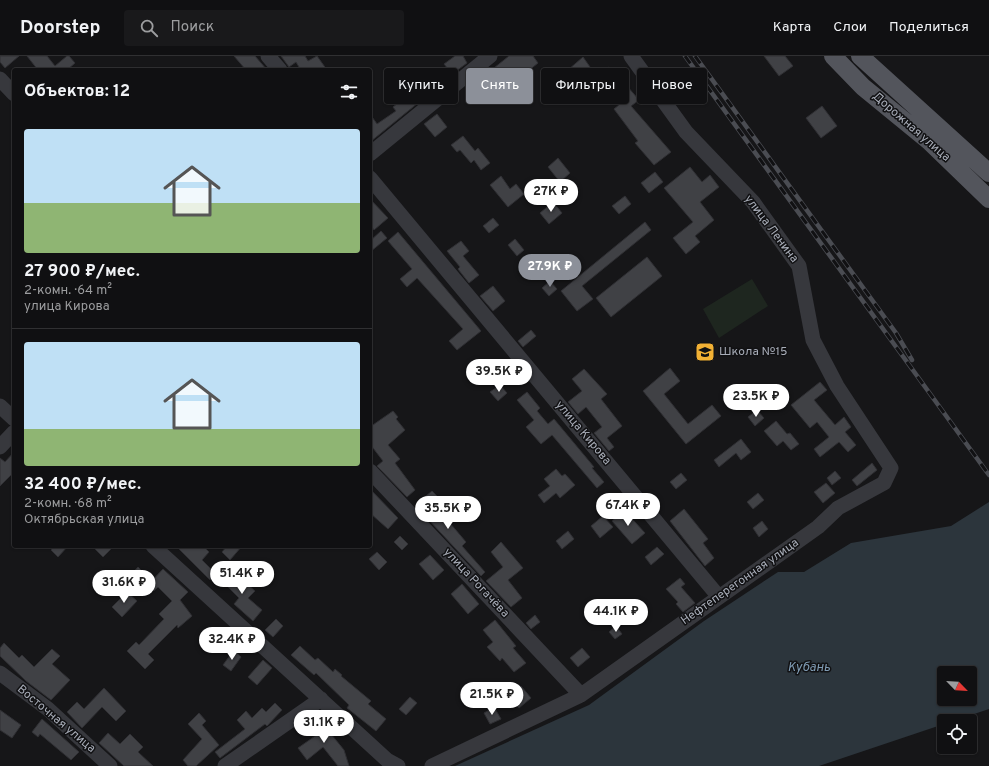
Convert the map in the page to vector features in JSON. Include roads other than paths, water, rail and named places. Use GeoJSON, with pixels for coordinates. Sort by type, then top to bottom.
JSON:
{"type":"FeatureCollection","features":[{"type":"Feature","properties":{"kind":"main road","name":"Дорожная улица"},"geometry":{"type":"LineString","coordinates":[[833,56],[863,87],[929,141],[989,199]]}},
{"type":"Feature","properties":{"kind":"main road","name":"Дорожная улица"},"geometry":{"type":"LineString","coordinates":[[860,56],[989,173]]}},
{"type":"Feature","properties":{"kind":"street"},"geometry":{"type":"LineString","coordinates":[[268,56],[278,68]]}},
{"type":"Feature","properties":{"kind":"street"},"geometry":{"type":"LineString","coordinates":[[372,152],[490,56]]}},
{"type":"Feature","properties":{"kind":"street","name":"улица Ленина"},"geometry":{"type":"LineString","coordinates":[[631,56],[686,132],[753,202],[799,266],[813,340],[838,386],[891,468]]}},
{"type":"Feature","properties":{"kind":"street"},"geometry":{"type":"LineString","coordinates":[[0,79],[12,92]]}},
{"type":"Feature","properties":{"kind":"street","name":"улица Кирова"},"geometry":{"type":"LineString","coordinates":[[372,180],[719,597]]}},
{"type":"Feature","properties":{"kind":"street"},"geometry":{"type":"LineString","coordinates":[[0,406],[12,417]]}},
{"type":"Feature","properties":{"kind":"street"},"geometry":{"type":"LineString","coordinates":[[0,446],[12,434]]}},
{"type":"Feature","properties":{"kind":"street","name":"Нефтеперегонная улица"},"geometry":{"type":"LineString","coordinates":[[432,766],[581,695],[818,527],[838,508],[884,483],[891,468]]}},
{"type":"Feature","properties":{"kind":"street","name":"улица Рогачёва"},"geometry":{"type":"LineString","coordinates":[[372,473],[581,695]]}},
{"type":"Feature","properties":{"kind":"street"},"geometry":{"type":"LineString","coordinates":[[155,548],[387,760],[398,766]]}},
{"type":"Feature","properties":{"kind":"street","name":"Восточная улица"},"geometry":{"type":"LineString","coordinates":[[0,672],[48,709],[110,766]]}},
{"type":"Feature","properties":{"kind":"street"},"geometry":{"type":"LineString","coordinates":[[225,766],[321,699]]}},
{"type":"Feature","properties":{"kind":"water","name":"Кубань"},"geometry":{"type":"Polygon","coordinates":[[[989,502],[989,709],[974,714],[937,714],[937,726],[819,766],[455,766],[589,705],[704,621],[778,572],[804,572],[851,543],[951,526],[989,502]]]}},
{"type":"Feature","properties":{"kind":"railway"},"geometry":{"type":"LineString","coordinates":[[685,56],[989,475]]}},
{"type":"Feature","properties":{"kind":"railway"},"geometry":{"type":"LineString","coordinates":[[695,56],[896,333],[912,360]]}},
{"type":"Feature","properties":{"kind":"place","name":"Школа №15"},"geometry":{"type":"Point","coordinates":[705,352]}}]}
